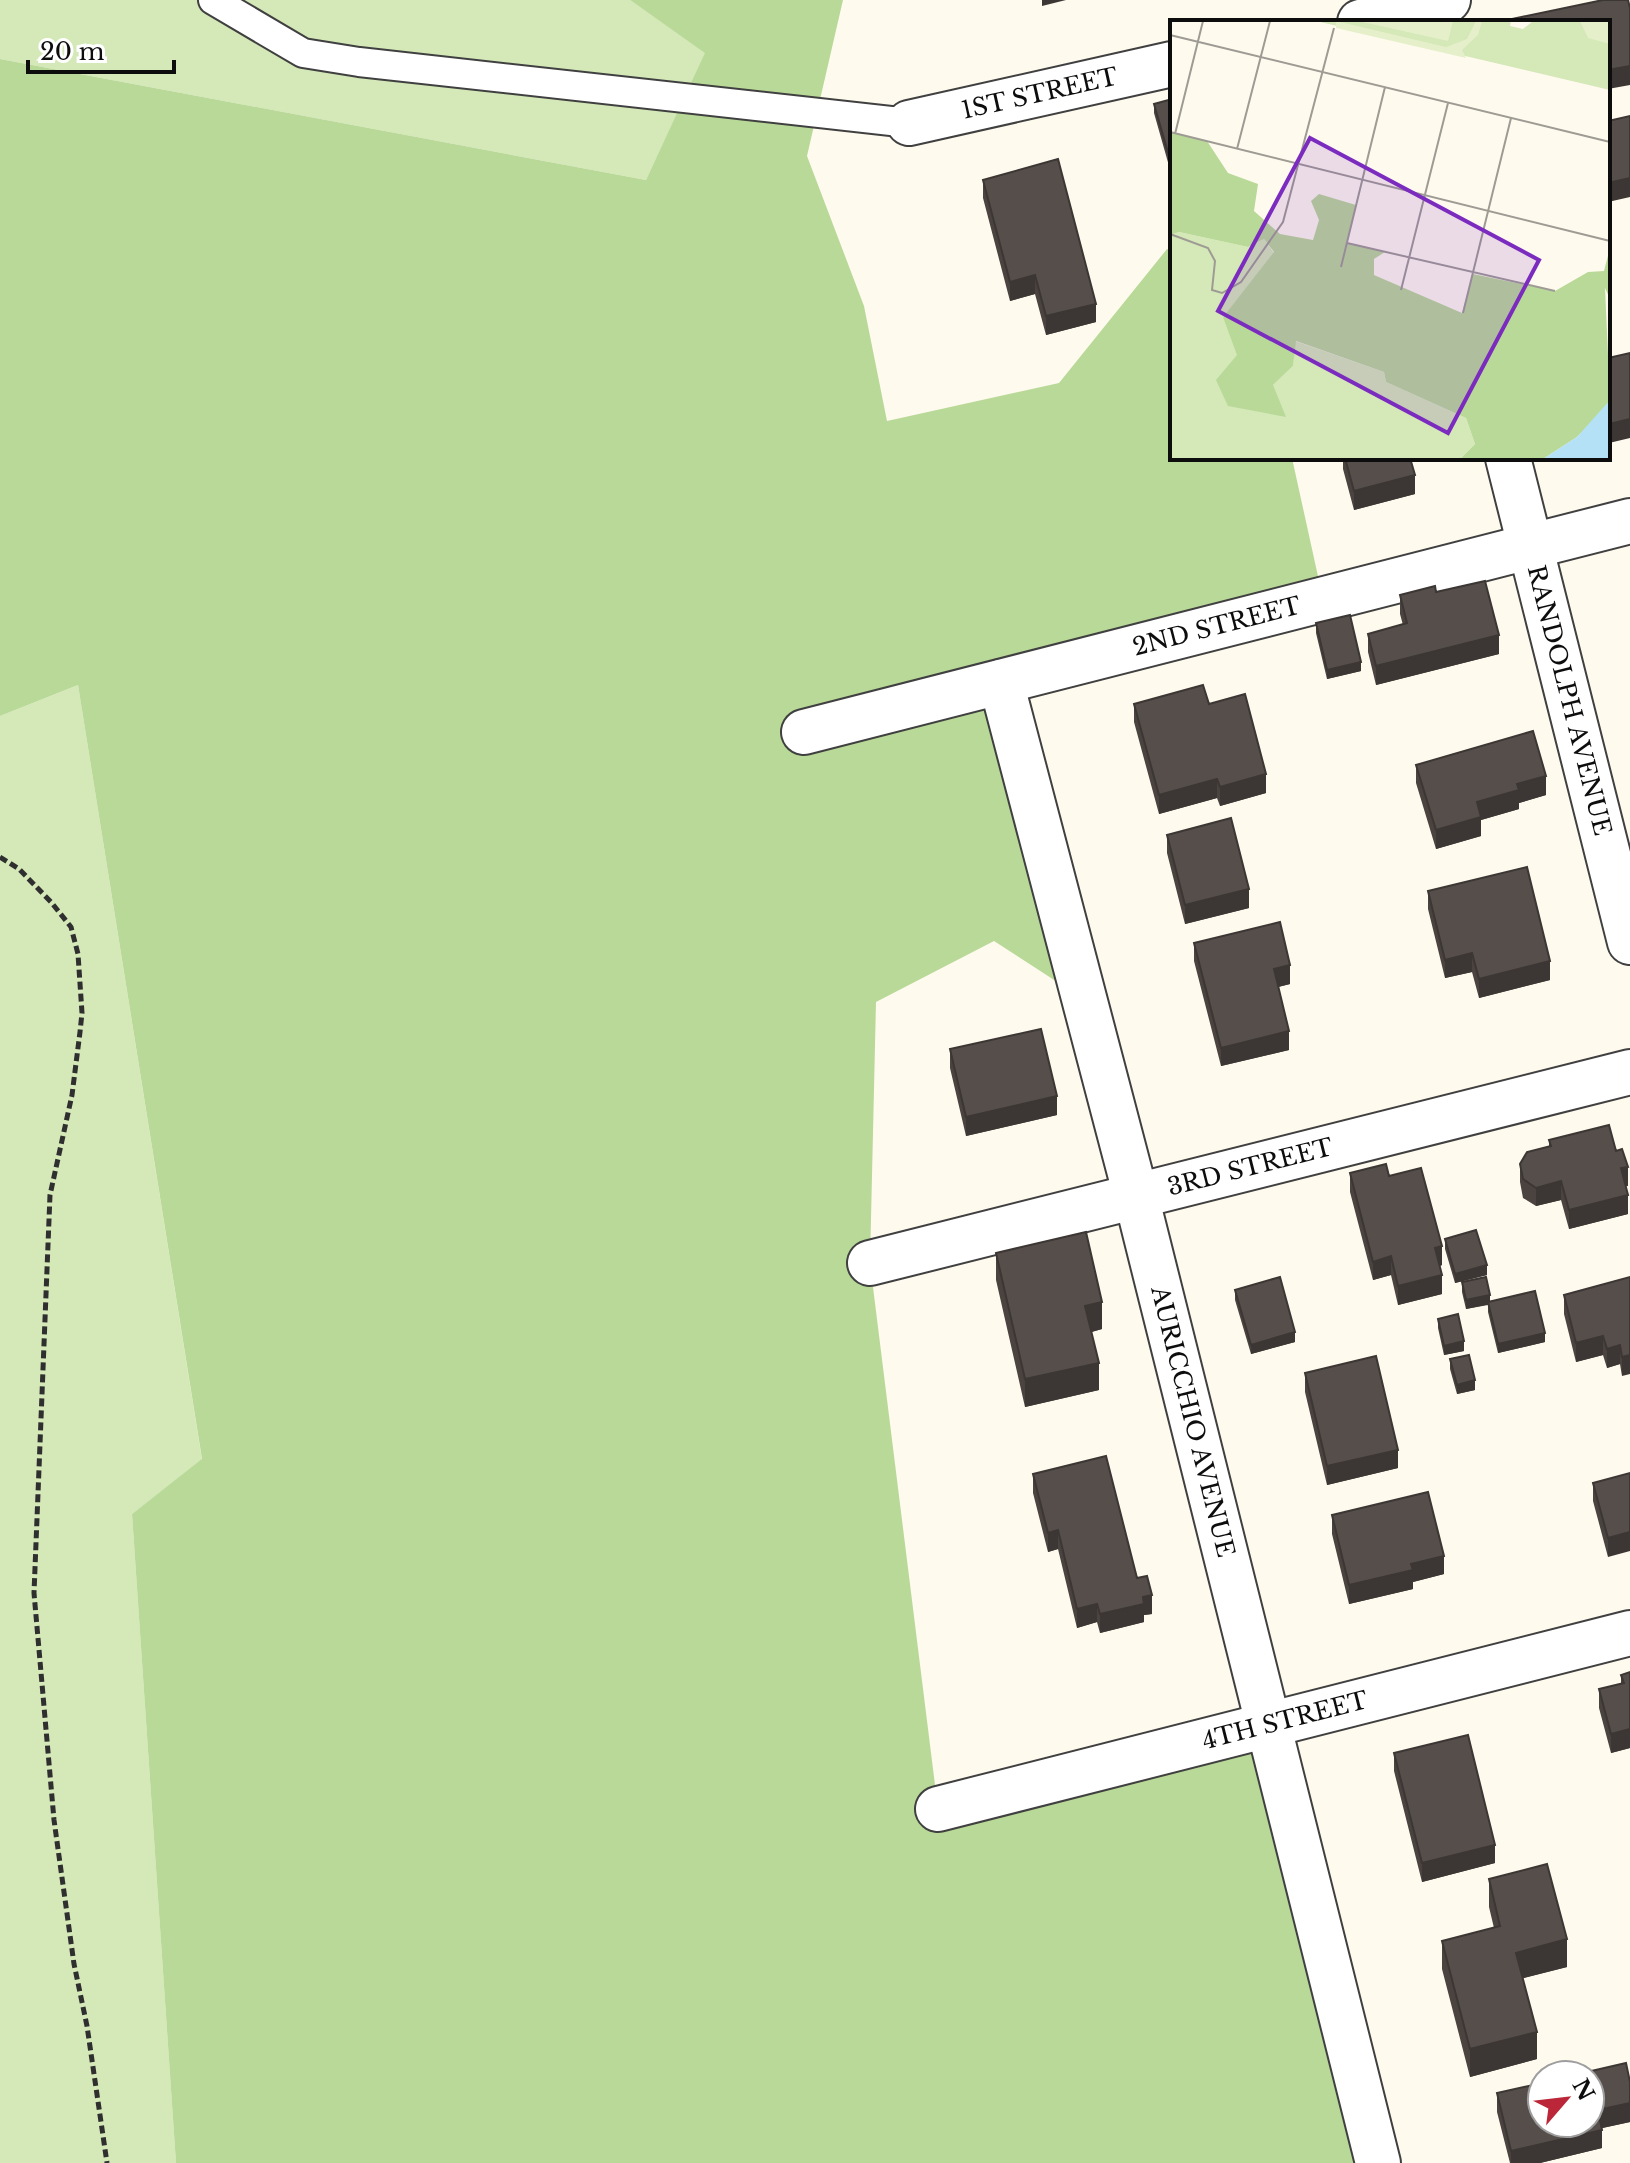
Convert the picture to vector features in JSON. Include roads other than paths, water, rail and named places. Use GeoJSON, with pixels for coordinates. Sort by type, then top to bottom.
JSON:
{"type":"FeatureCollection","features":[{"type":"Feature","properties":{"kind":"street"},"geometry":{"type":"LineString","coordinates":[[1388,14],[1448,0]]}},
{"type":"Feature","properties":{"kind":"street","name":"1ST STREET"},"geometry":{"type":"LineString","coordinates":[[909,123],[1170,64]]}},
{"type":"Feature","properties":{"kind":"street","name":"RANDOLPH AVENUE"},"geometry":{"type":"LineString","coordinates":[[1508,460],[1630,942]]}},
{"type":"Feature","properties":{"kind":"street","name":"2ND STREET"},"geometry":{"type":"LineString","coordinates":[[804,732],[1630,521]]}},
{"type":"Feature","properties":{"kind":"street","name":"AURICCHIO AVENUE"},"geometry":{"type":"LineString","coordinates":[[1001,682],[1136,1196],[1378,2163]]}},
{"type":"Feature","properties":{"kind":"street","name":"3RD STREET"},"geometry":{"type":"LineString","coordinates":[[870,1263],[1630,1072]]}},
{"type":"Feature","properties":{"kind":"street","name":"4TH STREET"},"geometry":{"type":"LineString","coordinates":[[938,1809],[1630,1633]]}},
{"type":"Feature","properties":{"kind":"lane"},"geometry":{"type":"LineString","coordinates":[[213,0],[303,53],[359,62],[909,123]]}}]}
